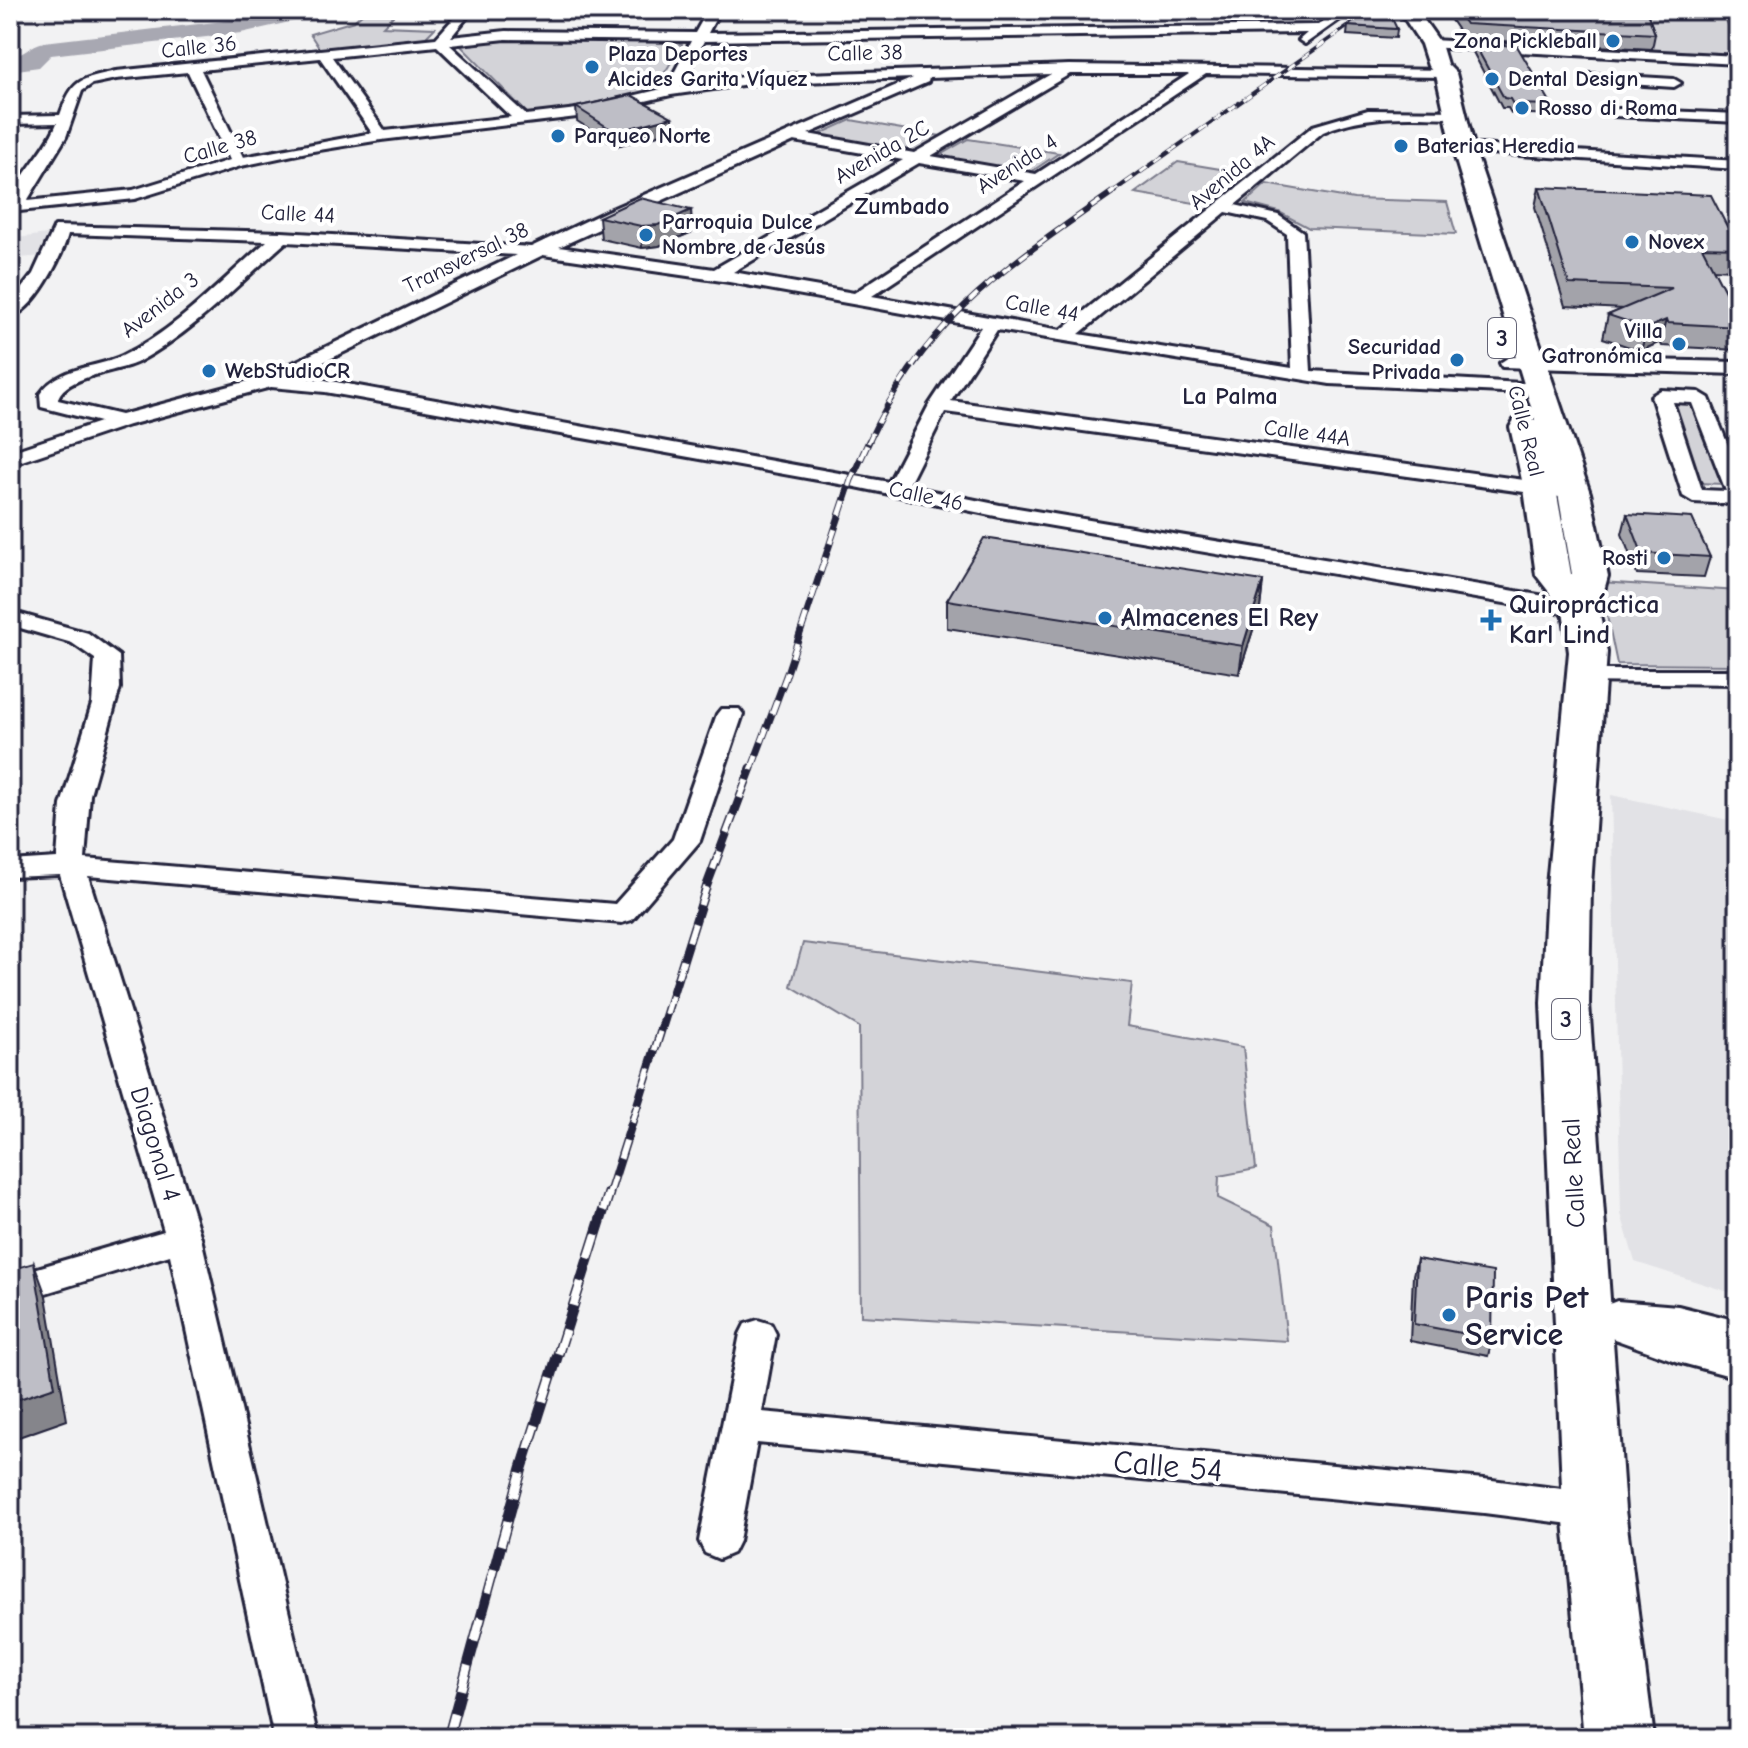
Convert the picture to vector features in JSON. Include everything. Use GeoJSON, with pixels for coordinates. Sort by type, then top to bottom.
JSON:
{"type":"FeatureCollection","features":[{"type":"Feature","properties":{"kind":"main road","name":"Calle Real"},"geometry":{"type":"LineString","coordinates":[[1408,10],[1436,64],[1525,376],[1574,493],[1590,576],[1581,609],[1588,652],[1587,677],[1569,886],[1565,1003],[1594,1510],[1619,1738]]}},
{"type":"Feature","properties":{"kind":"main road","name":"Calle Real"},"geometry":{"type":"LineString","coordinates":[[1450,114],[1464,151],[1525,376],[1554,575],[1581,609]]}},
{"type":"Feature","properties":{"kind":"street"},"geometry":{"type":"LineString","coordinates":[[467,10],[440,42],[523,120]]}},
{"type":"Feature","properties":{"kind":"street"},"geometry":{"type":"LineString","coordinates":[[671,91],[714,10]]}},
{"type":"Feature","properties":{"kind":"street"},"geometry":{"type":"LineString","coordinates":[[1301,43],[1347,10]]}},
{"type":"Feature","properties":{"kind":"street"},"geometry":{"type":"LineString","coordinates":[[566,35],[576,22]]}},
{"type":"Feature","properties":{"kind":"street","name":"Calle 36"},"geometry":{"type":"LineString","coordinates":[[66,119],[76,89],[88,81],[506,35],[699,37],[852,29],[985,39],[1112,26],[1233,25],[1321,29]]}},
{"type":"Feature","properties":{"kind":"street","name":"Transversal 38"},"geometry":{"type":"LineString","coordinates":[[10,459],[122,421],[271,381],[535,250],[934,74],[985,39]]}},
{"type":"Feature","properties":{"kind":"street"},"geometry":{"type":"LineString","coordinates":[[1581,52],[1590,82],[1674,83]]}},
{"type":"Feature","properties":{"kind":"street","name":"Calle 38"},"geometry":{"type":"LineString","coordinates":[[14,207],[135,194],[238,162],[381,136],[523,120],[603,108],[671,91],[765,79],[1069,69],[1204,70],[1436,64],[1581,52],[1738,60]]}},
{"type":"Feature","properties":{"kind":"street"},"geometry":{"type":"LineString","coordinates":[[324,54],[381,136]]}},
{"type":"Feature","properties":{"kind":"street"},"geometry":{"type":"LineString","coordinates":[[193,68],[238,162]]}},
{"type":"Feature","properties":{"kind":"street","name":"Avenida 2C"},"geometry":{"type":"LineString","coordinates":[[718,274],[1069,69]]}},
{"type":"Feature","properties":{"kind":"street","name":"Avenida 4"},"geometry":{"type":"LineString","coordinates":[[858,298],[1204,70]]}},
{"type":"Feature","properties":{"kind":"street"},"geometry":{"type":"LineString","coordinates":[[1619,113],[1738,118]]}},
{"type":"Feature","properties":{"kind":"street","name":"Avenida 4A"},"geometry":{"type":"LineString","coordinates":[[1064,337],[1328,124],[1363,116],[1450,114]]}},
{"type":"Feature","properties":{"kind":"street"},"geometry":{"type":"LineString","coordinates":[[10,120],[66,119]]}},
{"type":"Feature","properties":{"kind":"street"},"geometry":{"type":"LineString","coordinates":[[10,312],[27,299],[58,242],[61,229],[41,214],[14,207],[33,166],[66,119]]}},
{"type":"Feature","properties":{"kind":"street"},"geometry":{"type":"LineString","coordinates":[[792,136],[1038,179]]}},
{"type":"Feature","properties":{"kind":"street"},"geometry":{"type":"LineString","coordinates":[[1689,141],[1706,163]]}},
{"type":"Feature","properties":{"kind":"street"},"geometry":{"type":"LineString","coordinates":[[1464,151],[1513,156],[1544,153],[1738,165]]}},
{"type":"Feature","properties":{"kind":"street"},"geometry":{"type":"LineString","coordinates":[[1225,207],[1272,218],[1295,232],[1302,375]]}},
{"type":"Feature","properties":{"kind":"street","name":"Calle 44"},"geometry":{"type":"LineString","coordinates":[[61,229],[535,250],[718,274],[1064,337],[1302,375],[1525,376],[1738,368]]}},
{"type":"Feature","properties":{"kind":"street","name":"Avenida 3"},"geometry":{"type":"LineString","coordinates":[[122,421],[48,403],[47,396],[51,387],[65,380],[129,359],[179,324],[282,237]]}},
{"type":"Feature","properties":{"kind":"street"},"geometry":{"type":"LineString","coordinates":[[895,490],[939,405],[992,324]]}},
{"type":"Feature","properties":{"kind":"street","name":"Calle 46"},"geometry":{"type":"LineString","coordinates":[[271,381],[338,388],[1000,511],[1581,609]]}},
{"type":"Feature","properties":{"kind":"street"},"geometry":{"type":"LineString","coordinates":[[1661,396],[1699,398],[1738,497],[1693,496],[1661,396]]}},
{"type":"Feature","properties":{"kind":"street","name":"Calle 44A"},"geometry":{"type":"LineString","coordinates":[[939,405],[1574,493]]}},
{"type":"Feature","properties":{"kind":"street","name":"Diagonal 4"},"geometry":{"type":"LineString","coordinates":[[10,618],[80,638],[107,656],[109,681],[79,783],[71,826],[71,866],[184,1238],[296,1738]]}},
{"type":"Feature","properties":{"kind":"street"},"geometry":{"type":"LineString","coordinates":[[1587,677],[1738,677]]}},
{"type":"Feature","properties":{"kind":"street"},"geometry":{"type":"LineString","coordinates":[[10,869],[71,866],[622,914],[686,841],[730,714]]}},
{"type":"Feature","properties":{"kind":"street"},"geometry":{"type":"LineString","coordinates":[[10,1290],[184,1238]]}},
{"type":"Feature","properties":{"kind":"street"},"geometry":{"type":"LineString","coordinates":[[1583,1313],[1678,1320],[1738,1335]]}},
{"type":"Feature","properties":{"kind":"street"},"geometry":{"type":"LineString","coordinates":[[1583,1313],[1678,1347],[1738,1363]]}},
{"type":"Feature","properties":{"kind":"street"},"geometry":{"type":"LineString","coordinates":[[719,1541],[758,1334]]}},
{"type":"Feature","properties":{"kind":"street","name":"Calle 54"},"geometry":{"type":"LineString","coordinates":[[741,1426],[1484,1496],[1594,1510]]}},
{"type":"Feature","properties":{"kind":"shaded area"},"geometry":{"type":"Polygon","coordinates":[[[366,10],[399,10],[383,26],[435,28],[426,37],[418,39],[321,51],[310,34],[354,21],[366,10]]]}},
{"type":"Feature","properties":{"kind":"shaded area"},"geometry":{"type":"Polygon","coordinates":[[[1720,10],[1738,42],[1738,57],[1654,53],[1638,13],[1720,10]]]}},
{"type":"Feature","properties":{"kind":"shaded area"},"geometry":{"type":"Polygon","coordinates":[[[512,38],[671,40],[682,45],[652,93],[589,109],[529,115],[459,44],[512,38]]]}},
{"type":"Feature","properties":{"kind":"shaded area"},"geometry":{"type":"Polygon","coordinates":[[[851,120],[941,136],[910,155],[813,137],[851,120]]]}},
{"type":"Feature","properties":{"kind":"shaded area"},"geometry":{"type":"Polygon","coordinates":[[[968,139],[1059,153],[1028,174],[935,158],[968,139]]]}},
{"type":"Feature","properties":{"kind":"shaded area"},"geometry":{"type":"Polygon","coordinates":[[[1178,162],[1244,173],[1206,205],[1135,193],[1178,162]]]}},
{"type":"Feature","properties":{"kind":"shaded area"},"geometry":{"type":"Polygon","coordinates":[[[1266,184],[1354,199],[1447,202],[1456,234],[1309,228],[1279,212],[1245,203],[1266,184]]]}},
{"type":"Feature","properties":{"kind":"shaded area"},"geometry":{"type":"Polygon","coordinates":[[[47,234],[42,256],[10,259],[10,239],[47,234]]]}},
{"type":"Feature","properties":{"kind":"shaded area"},"geometry":{"type":"Polygon","coordinates":[[[1668,400],[1694,401],[1724,484],[1697,483],[1668,400]]]}},
{"type":"Feature","properties":{"kind":"shaded area"},"geometry":{"type":"Polygon","coordinates":[[[1600,582],[1738,591],[1738,665],[1617,664],[1600,582]]]}},
{"type":"Feature","properties":{"kind":"shaded area"},"geometry":{"type":"Polygon","coordinates":[[[1611,795],[1738,822],[1738,1295],[1635,1262],[1621,1214],[1611,795]]]}},
{"type":"Feature","properties":{"kind":"shaded area"},"geometry":{"type":"Polygon","coordinates":[[[803,943],[1132,983],[1127,1026],[1243,1047],[1256,1169],[1219,1176],[1218,1198],[1274,1225],[1287,1341],[861,1316],[859,1027],[791,986],[803,943]]]}},
{"type":"Feature","properties":{"kind":"building"},"geometry":{"type":"Polygon","coordinates":[[[1368,10],[1388,10],[1397,29],[1348,26],[1368,10]]]}},
{"type":"Feature","properties":{"kind":"building"},"geometry":{"type":"Polygon","coordinates":[[[1456,10],[1646,10],[1655,34],[1466,24],[1456,10]]]}},
{"type":"Feature","properties":{"kind":"building"},"geometry":{"type":"Polygon","coordinates":[[[1474,43],[1517,46],[1552,105],[1513,104],[1510,99],[1504,98],[1474,43]]]}},
{"type":"Feature","properties":{"kind":"building"},"geometry":{"type":"Polygon","coordinates":[[[631,95],[672,117],[615,132],[576,107],[631,95]]]}},
{"type":"Feature","properties":{"kind":"building","name":"Novex"},"geometry":{"type":"Polygon","coordinates":[[[1539,187],[1711,195],[1738,248],[1702,247],[1738,317],[1738,327],[1667,323],[1666,320],[1647,328],[1608,315],[1672,288],[1569,284],[1539,187]]]}},
{"type":"Feature","properties":{"kind":"building"},"geometry":{"type":"Polygon","coordinates":[[[640,198],[691,210],[658,225],[641,226],[599,217],[640,198]]]}},
{"type":"Feature","properties":{"kind":"building"},"geometry":{"type":"Polygon","coordinates":[[[1627,514],[1692,518],[1710,557],[1642,553],[1627,514]]]}},
{"type":"Feature","properties":{"kind":"building"},"geometry":{"type":"Polygon","coordinates":[[[984,538],[1263,581],[1243,646],[947,600],[984,538]]]}},
{"type":"Feature","properties":{"kind":"building","name":"Paris Pet Service"},"geometry":{"type":"Polygon","coordinates":[[[1417,1259],[1493,1272],[1492,1339],[1414,1324],[1417,1259]]]}},
{"type":"Feature","properties":{"kind":"building"},"geometry":{"type":"Polygon","coordinates":[[[34,1263],[55,1387],[10,1402],[10,1270],[34,1263]]]}},
{"type":"Feature","properties":{"kind":"waterway"},"geometry":{"type":"LineString","coordinates":[[10,64],[30,62],[44,49],[241,26],[313,10]]}},
{"type":"Feature","properties":{"kind":"railway"},"geometry":{"type":"LineString","coordinates":[[1111,193],[1371,10]]}},
{"type":"Feature","properties":{"kind":"railway"},"geometry":{"type":"LineString","coordinates":[[869,442],[891,399],[942,328],[1004,271],[1114,191]]}},
{"type":"Feature","properties":{"kind":"railway"},"geometry":{"type":"LineString","coordinates":[[751,770],[786,676],[851,480],[869,442]]}},
{"type":"Feature","properties":{"kind":"railway"},"geometry":{"type":"LineString","coordinates":[[609,1195],[707,885],[751,768]]}},
{"type":"Feature","properties":{"kind":"railway"},"geometry":{"type":"LineString","coordinates":[[448,1738],[522,1468],[609,1193]]}},
{"type":"Feature","properties":{"kind":"place","name":"Zona Pickleball"},"geometry":{"type":"Point","coordinates":[1613,41]}},
{"type":"Feature","properties":{"kind":"place","name":"Plaza Deportes Alcides Garita Víquez"},"geometry":{"type":"Point","coordinates":[592,67]}},
{"type":"Feature","properties":{"kind":"place","name":"Dental Design"},"geometry":{"type":"Point","coordinates":[1492,79]}},
{"type":"Feature","properties":{"kind":"place","name":"Rosso di Roma"},"geometry":{"type":"Point","coordinates":[1522,108]}},
{"type":"Feature","properties":{"kind":"place","name":"Parqueo Norte"},"geometry":{"type":"Point","coordinates":[558,136]}},
{"type":"Feature","properties":{"kind":"place","name":"Baterias Heredia"},"geometry":{"type":"Point","coordinates":[1401,146]}},
{"type":"Feature","properties":{"kind":"place","name":"Parroquia Dulce Nombre de Jesús"},"geometry":{"type":"Point","coordinates":[646,235]}},
{"type":"Feature","properties":{"kind":"place","name":"Novex"},"geometry":{"type":"Point","coordinates":[1632,242]}},
{"type":"Feature","properties":{"kind":"place","name":"Villa Gatronómica"},"geometry":{"type":"Point","coordinates":[1679,344]}},
{"type":"Feature","properties":{"kind":"place","name":"Securidad Privada"},"geometry":{"type":"Point","coordinates":[1457,360]}},
{"type":"Feature","properties":{"kind":"place","name":"WebStudioCR"},"geometry":{"type":"Point","coordinates":[209,371]}},
{"type":"Feature","properties":{"kind":"place","name":"Rosti"},"geometry":{"type":"Point","coordinates":[1664,558]}},
{"type":"Feature","properties":{"kind":"place","name":"Almacenes El Rey"},"geometry":{"type":"Point","coordinates":[1105,618]}},
{"type":"Feature","properties":{"kind":"place","name":"Quiropráctica Karl Lind"},"geometry":{"type":"Point","coordinates":[1491,620]}},
{"type":"Feature","properties":{"kind":"place","name":"Paris Pet Service"},"geometry":{"type":"Point","coordinates":[1449,1315]}},
{"type":"Feature","properties":{"kind":"district","name":"Zumbado"},"geometry":{"type":"Point","coordinates":[902,206]}},
{"type":"Feature","properties":{"kind":"district","name":"La Palma"},"geometry":{"type":"Point","coordinates":[1230,396]}}]}
